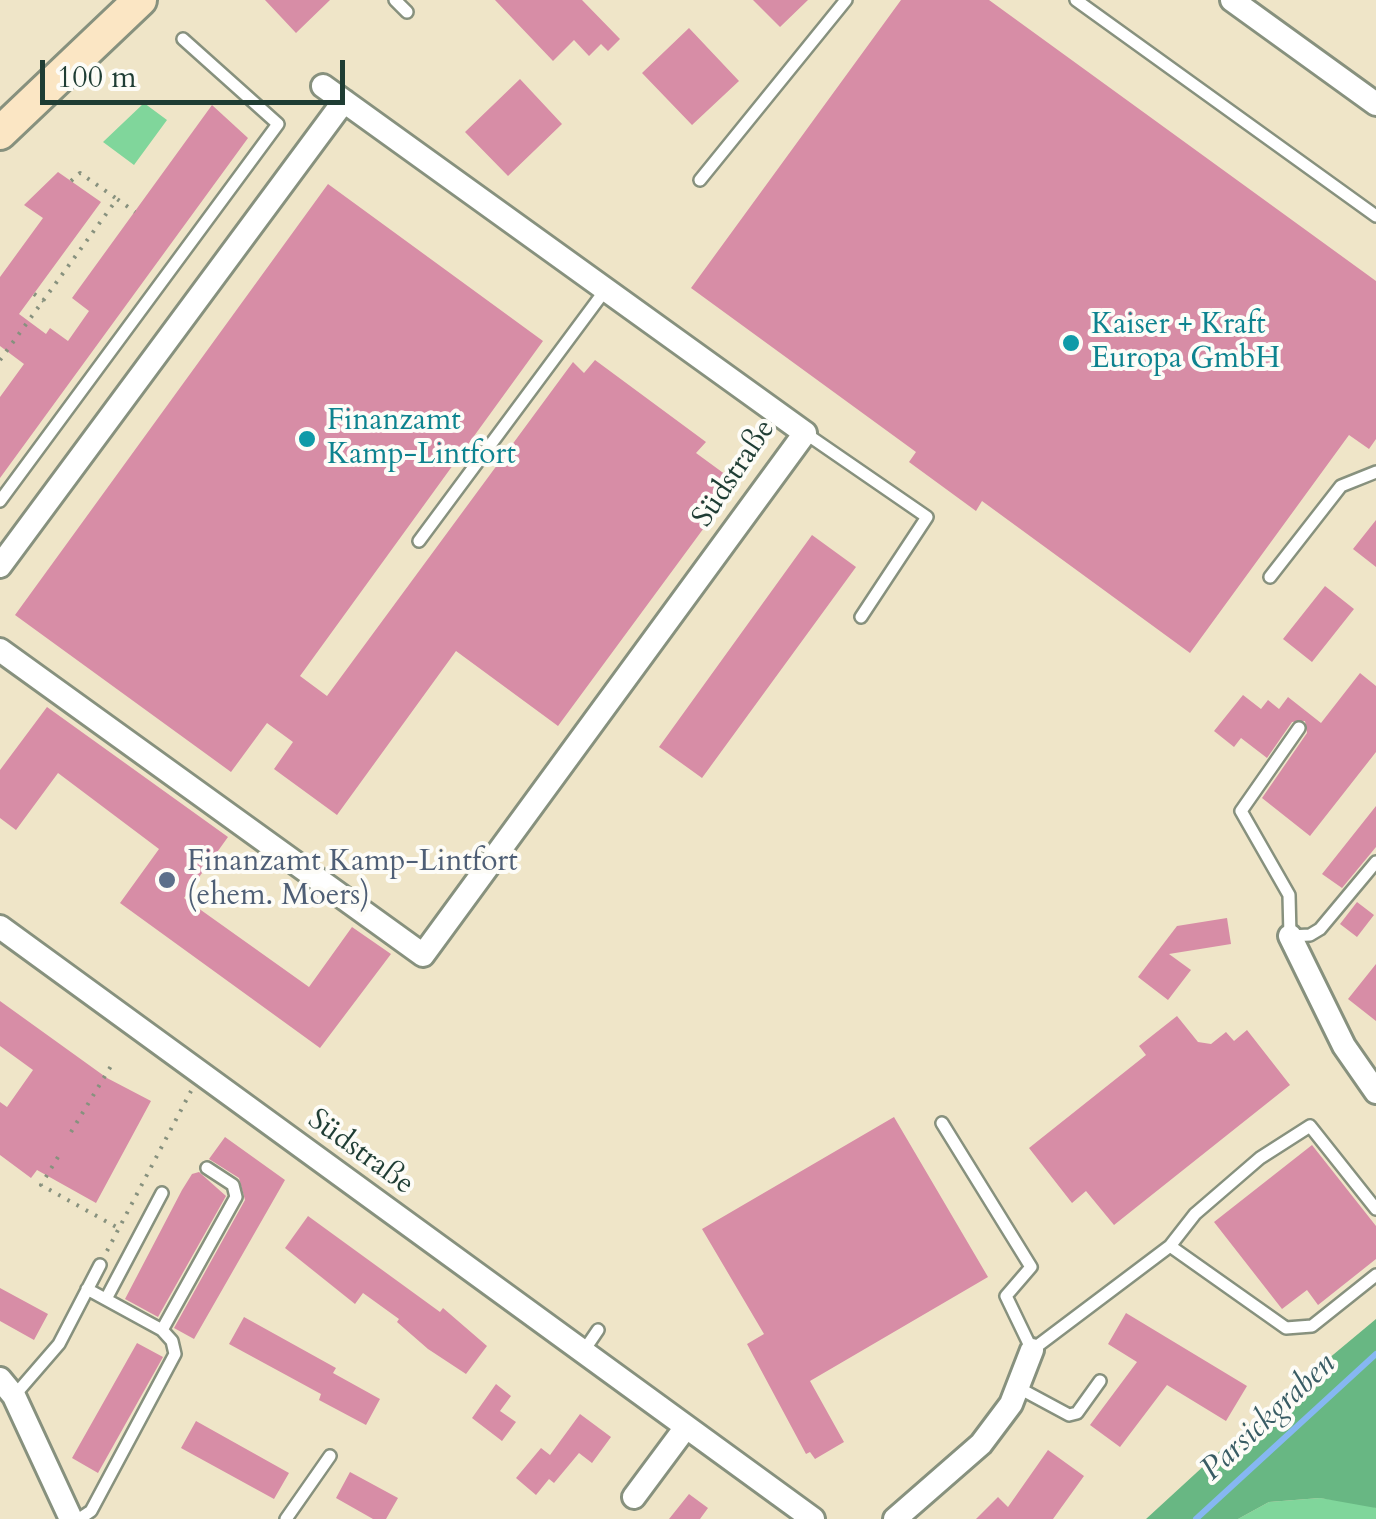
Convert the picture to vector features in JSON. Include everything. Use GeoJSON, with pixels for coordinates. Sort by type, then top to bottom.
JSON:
{"type":"FeatureCollection","features":[{"type":"Feature","properties":{"kind":"main road"},"geometry":{"type":"LineString","coordinates":[[0,133],[140,0]]}},
{"type":"Feature","properties":{"kind":"street"},"geometry":{"type":"LineString","coordinates":[[1232,0],[1376,104]]}},
{"type":"Feature","properties":{"kind":"street","name":"Südstraße"},"geometry":{"type":"LineString","coordinates":[[0,650],[423,955],[805,433],[323,86]]}},
{"type":"Feature","properties":{"kind":"street"},"geometry":{"type":"LineString","coordinates":[[0,566],[344,101]]}},
{"type":"Feature","properties":{"kind":"street","name":"Südstraße"},"geometry":{"type":"LineString","coordinates":[[0,927],[813,1519]]}},
{"type":"Feature","properties":{"kind":"street"},"geometry":{"type":"LineString","coordinates":[[1290,936],[1344,1046],[1376,1092]]}},
{"type":"Feature","properties":{"kind":"street"},"geometry":{"type":"LineString","coordinates":[[894,1519],[913,1508],[982,1444],[1010,1404],[1032,1350]]}},
{"type":"Feature","properties":{"kind":"street"},"geometry":{"type":"LineString","coordinates":[[5,1394],[71,1519]]}},
{"type":"Feature","properties":{"kind":"street"},"geometry":{"type":"LineString","coordinates":[[634,1497],[686,1427]]}},
{"type":"Feature","properties":{"kind":"lane"},"geometry":{"type":"LineString","coordinates":[[395,0],[407,12]]}},
{"type":"Feature","properties":{"kind":"lane"},"geometry":{"type":"LineString","coordinates":[[700,180],[846,0]]}},
{"type":"Feature","properties":{"kind":"lane"},"geometry":{"type":"LineString","coordinates":[[1076,0],[1376,216]]}},
{"type":"Feature","properties":{"kind":"lane"},"geometry":{"type":"LineString","coordinates":[[0,501],[278,124],[183,39]]}},
{"type":"Feature","properties":{"kind":"lane"},"geometry":{"type":"LineString","coordinates":[[419,542],[606,290]]}},
{"type":"Feature","properties":{"kind":"lane"},"geometry":{"type":"LineString","coordinates":[[805,433],[926,517],[861,617]]}},
{"type":"Feature","properties":{"kind":"lane"},"geometry":{"type":"LineString","coordinates":[[1270,577],[1341,486],[1376,472]]}},
{"type":"Feature","properties":{"kind":"lane"},"geometry":{"type":"LineString","coordinates":[[1298,728],[1241,812],[1289,895],[1290,936],[1310,935],[1320,928],[1376,862]]}},
{"type":"Feature","properties":{"kind":"lane"},"geometry":{"type":"LineString","coordinates":[[942,1124],[1031,1267],[1006,1296],[1032,1350],[1170,1246],[1195,1214],[1260,1158],[1310,1126],[1376,1209]]}},
{"type":"Feature","properties":{"kind":"lane"},"geometry":{"type":"LineString","coordinates":[[162,1330],[236,1197],[234,1184],[207,1168]]}},
{"type":"Feature","properties":{"kind":"lane"},"geometry":{"type":"LineString","coordinates":[[106,1299],[162,1193]]}},
{"type":"Feature","properties":{"kind":"lane"},"geometry":{"type":"LineString","coordinates":[[1170,1246],[1286,1328],[1312,1326],[1376,1275]]}},
{"type":"Feature","properties":{"kind":"lane"},"geometry":{"type":"LineString","coordinates":[[5,1394],[59,1344],[100,1265]]}},
{"type":"Feature","properties":{"kind":"lane"},"geometry":{"type":"LineString","coordinates":[[79,1519],[91,1511],[176,1354],[162,1330],[87,1288]]}},
{"type":"Feature","properties":{"kind":"lane"},"geometry":{"type":"LineString","coordinates":[[583,1352],[598,1330]]}},
{"type":"Feature","properties":{"kind":"lane"},"geometry":{"type":"LineString","coordinates":[[1017,1387],[1069,1415],[1077,1413],[1100,1381]]}},
{"type":"Feature","properties":{"kind":"lane"},"geometry":{"type":"LineString","coordinates":[[286,1519],[330,1456]]}},
{"type":"Feature","properties":{"kind":"path"},"geometry":{"type":"LineString","coordinates":[[71,181],[80,173],[135,212]]}},
{"type":"Feature","properties":{"kind":"path"},"geometry":{"type":"LineString","coordinates":[[0,360],[118,200]]}},
{"type":"Feature","properties":{"kind":"path"},"geometry":{"type":"LineString","coordinates":[[34,294],[44,301]]}},
{"type":"Feature","properties":{"kind":"path"},"geometry":{"type":"LineString","coordinates":[[71,1132],[111,1066]]}},
{"type":"Feature","properties":{"kind":"path"},"geometry":{"type":"LineString","coordinates":[[100,1265],[200,1074]]}},
{"type":"Feature","properties":{"kind":"path"},"geometry":{"type":"LineString","coordinates":[[58,1157],[40,1185],[118,1228]]}},
{"type":"Feature","properties":{"kind":"green space"},"geometry":{"type":"Polygon","coordinates":[[[144,103],[167,120],[134,165],[103,142],[144,103]]]}},
{"type":"Feature","properties":{"kind":"green space"},"geometry":{"type":"Polygon","coordinates":[[[1376,1319],[1376,1508],[1320,1498],[1269,1502],[1238,1519],[1146,1519],[1244,1429],[1376,1319]]]}},
{"type":"Feature","properties":{"kind":"green space"},"geometry":{"type":"Polygon","coordinates":[[[1320,1498],[1368,1504],[1376,1508],[1376,1519],[1238,1519],[1269,1502],[1320,1498]]]}},
{"type":"Feature","properties":{"kind":"building"},"geometry":{"type":"Polygon","coordinates":[[[265,0],[330,0],[296,33],[265,0]]]}},
{"type":"Feature","properties":{"kind":"building"},"geometry":{"type":"Polygon","coordinates":[[[495,0],[582,0],[620,39],[608,51],[601,44],[589,56],[574,40],[553,61],[495,0]]]}},
{"type":"Feature","properties":{"kind":"building"},"geometry":{"type":"Polygon","coordinates":[[[753,0],[808,0],[780,27],[753,0]]]}},
{"type":"Feature","properties":{"kind":"building","name":"Kaiser + Kraft Europa GmbH"},"geometry":{"type":"Polygon","coordinates":[[[901,0],[989,0],[1376,281],[1376,439],[1369,449],[1349,435],[1190,653],[982,501],[976,511],[909,462],[916,452],[691,288],[901,0]]]}},
{"type":"Feature","properties":{"kind":"building"},"geometry":{"type":"Polygon","coordinates":[[[689,28],[739,81],[692,125],[642,73],[689,28]]]}},
{"type":"Feature","properties":{"kind":"building"},"geometry":{"type":"Polygon","coordinates":[[[520,79],[562,124],[508,176],[465,132],[520,79]]]}},
{"type":"Feature","properties":{"kind":"building"},"geometry":{"type":"Polygon","coordinates":[[[212,105],[248,138],[0,478],[0,397],[24,364],[0,346],[0,277],[43,218],[24,205],[58,172],[101,202],[19,314],[46,334],[50,328],[68,341],[89,311],[72,298],[212,105]]]}},
{"type":"Feature","properties":{"kind":"building","name":"Finanzamt Kamp-Lintfort"},"geometry":{"type":"Polygon","coordinates":[[[328,184],[543,341],[300,676],[327,696],[573,362],[584,373],[595,360],[706,442],[696,453],[737,483],[558,726],[456,651],[337,815],[274,769],[293,742],[267,723],[231,772],[15,615],[328,184]]]}},
{"type":"Feature","properties":{"kind":"building"},"geometry":{"type":"Polygon","coordinates":[[[1376,520],[1376,567],[1353,549],[1376,520]]]}},
{"type":"Feature","properties":{"kind":"building"},"geometry":{"type":"Polygon","coordinates":[[[812,535],[856,567],[702,778],[659,747],[812,535]]]}},
{"type":"Feature","properties":{"kind":"building"},"geometry":{"type":"Polygon","coordinates":[[[1325,586],[1354,609],[1312,662],[1283,639],[1325,586]]]}},
{"type":"Feature","properties":{"kind":"building"},"geometry":{"type":"Polygon","coordinates":[[[1360,673],[1376,686],[1376,752],[1310,836],[1262,798],[1307,733],[1305,721],[1292,722],[1267,758],[1241,738],[1234,747],[1214,731],[1243,695],[1261,709],[1268,700],[1279,709],[1288,697],[1321,723],[1360,673]]]}},
{"type":"Feature","properties":{"kind":"building","name":"Finanzamt Kamp-Lintfort (ehem. Moers)"},"geometry":{"type":"Polygon","coordinates":[[[47,707],[228,837],[184,898],[309,987],[352,927],[391,954],[320,1048],[120,903],[159,849],[58,773],[16,830],[0,818],[0,770],[47,707]]]}},
{"type":"Feature","properties":{"kind":"building"},"geometry":{"type":"Polygon","coordinates":[[[1376,806],[1376,847],[1342,888],[1322,874],[1376,806]]]}},
{"type":"Feature","properties":{"kind":"building"},"geometry":{"type":"Polygon","coordinates":[[[1357,902],[1374,915],[1357,937],[1340,924],[1357,902]]]}},
{"type":"Feature","properties":{"kind":"building"},"geometry":{"type":"Polygon","coordinates":[[[1227,918],[1231,944],[1169,954],[1191,970],[1168,1000],[1138,977],[1177,926],[1227,918]]]}},
{"type":"Feature","properties":{"kind":"building"},"geometry":{"type":"Polygon","coordinates":[[[1376,964],[1376,1021],[1348,999],[1376,964]]]}},
{"type":"Feature","properties":{"kind":"building"},"geometry":{"type":"Polygon","coordinates":[[[0,1001],[107,1078],[151,1101],[96,1203],[37,1170],[31,1178],[0,1155],[0,1102],[7,1107],[33,1070],[0,1046],[0,1001]]]}},
{"type":"Feature","properties":{"kind":"building"},"geometry":{"type":"Polygon","coordinates":[[[1177,1016],[1198,1042],[1211,1044],[1226,1032],[1234,1041],[1247,1030],[1290,1085],[1114,1225],[1086,1191],[1072,1203],[1029,1148],[1146,1055],[1139,1046],[1177,1016]]]}},
{"type":"Feature","properties":{"kind":"building"},"geometry":{"type":"Polygon","coordinates":[[[894,1117],[988,1277],[810,1381],[844,1442],[815,1459],[810,1452],[806,1454],[747,1344],[764,1334],[702,1229],[894,1117]]]}},
{"type":"Feature","properties":{"kind":"building"},"geometry":{"type":"Polygon","coordinates":[[[225,1137],[285,1180],[194,1339],[174,1328],[245,1200],[239,1178],[209,1159],[225,1137]]]}},
{"type":"Feature","properties":{"kind":"building"},"geometry":{"type":"Polygon","coordinates":[[[1312,1145],[1376,1226],[1376,1259],[1318,1305],[1307,1290],[1282,1309],[1214,1222],[1312,1145]]]}},
{"type":"Feature","properties":{"kind":"building"},"geometry":{"type":"Polygon","coordinates":[[[199,1172],[226,1196],[158,1317],[125,1299],[182,1190],[192,1174],[199,1172]]]}},
{"type":"Feature","properties":{"kind":"building"},"geometry":{"type":"Polygon","coordinates":[[[308,1216],[440,1312],[443,1308],[487,1346],[466,1374],[428,1349],[397,1322],[399,1319],[363,1293],[355,1304],[285,1248],[308,1216]]]}},
{"type":"Feature","properties":{"kind":"building"},"geometry":{"type":"Polygon","coordinates":[[[0,1288],[48,1314],[34,1340],[0,1321],[0,1288]]]}},
{"type":"Feature","properties":{"kind":"building"},"geometry":{"type":"Polygon","coordinates":[[[1126,1313],[1247,1386],[1226,1421],[1167,1385],[1120,1447],[1090,1425],[1137,1362],[1108,1344],[1126,1313]]]}},
{"type":"Feature","properties":{"kind":"building"},"geometry":{"type":"Polygon","coordinates":[[[244,1317],[336,1368],[333,1373],[380,1399],[366,1425],[319,1400],[321,1394],[229,1344],[244,1317]]]}},
{"type":"Feature","properties":{"kind":"building"},"geometry":{"type":"Polygon","coordinates":[[[137,1343],[163,1357],[98,1473],[72,1458],[137,1343]]]}},
{"type":"Feature","properties":{"kind":"building"},"geometry":{"type":"Polygon","coordinates":[[[496,1384],[511,1396],[500,1411],[516,1422],[502,1441],[472,1418],[496,1384]]]}},
{"type":"Feature","properties":{"kind":"building"},"geometry":{"type":"Polygon","coordinates":[[[580,1414],[611,1437],[592,1463],[579,1453],[554,1483],[549,1479],[536,1495],[516,1478],[541,1448],[550,1455],[580,1414]]]}},
{"type":"Feature","properties":{"kind":"building"},"geometry":{"type":"Polygon","coordinates":[[[196,1421],[289,1473],[274,1499],[181,1448],[196,1421]]]}},
{"type":"Feature","properties":{"kind":"building"},"geometry":{"type":"Polygon","coordinates":[[[1048,1450],[1084,1476],[1053,1519],[976,1519],[998,1497],[1008,1507],[1048,1450]]]}},
{"type":"Feature","properties":{"kind":"building"},"geometry":{"type":"Polygon","coordinates":[[[350,1472],[398,1498],[386,1519],[373,1519],[336,1498],[350,1472]]]}},
{"type":"Feature","properties":{"kind":"building"},"geometry":{"type":"Polygon","coordinates":[[[689,1494],[708,1508],[700,1519],[669,1519],[689,1494]]]}},
{"type":"Feature","properties":{"kind":"waterway","name":"Parsickgraben"},"geometry":{"type":"LineString","coordinates":[[1196,1519],[1376,1354]]}},
{"type":"Feature","properties":{"kind":"place","name":"Kaiser + Kraft Europa GmbH"},"geometry":{"type":"Point","coordinates":[1071,343]}},
{"type":"Feature","properties":{"kind":"place","name":"Finanzamt Kamp-Lintfort"},"geometry":{"type":"Point","coordinates":[307,439]}},
{"type":"Feature","properties":{"kind":"place","name":"Finanzamt Kamp-Lintfort (ehem. Moers)"},"geometry":{"type":"Point","coordinates":[167,880]}}]}
